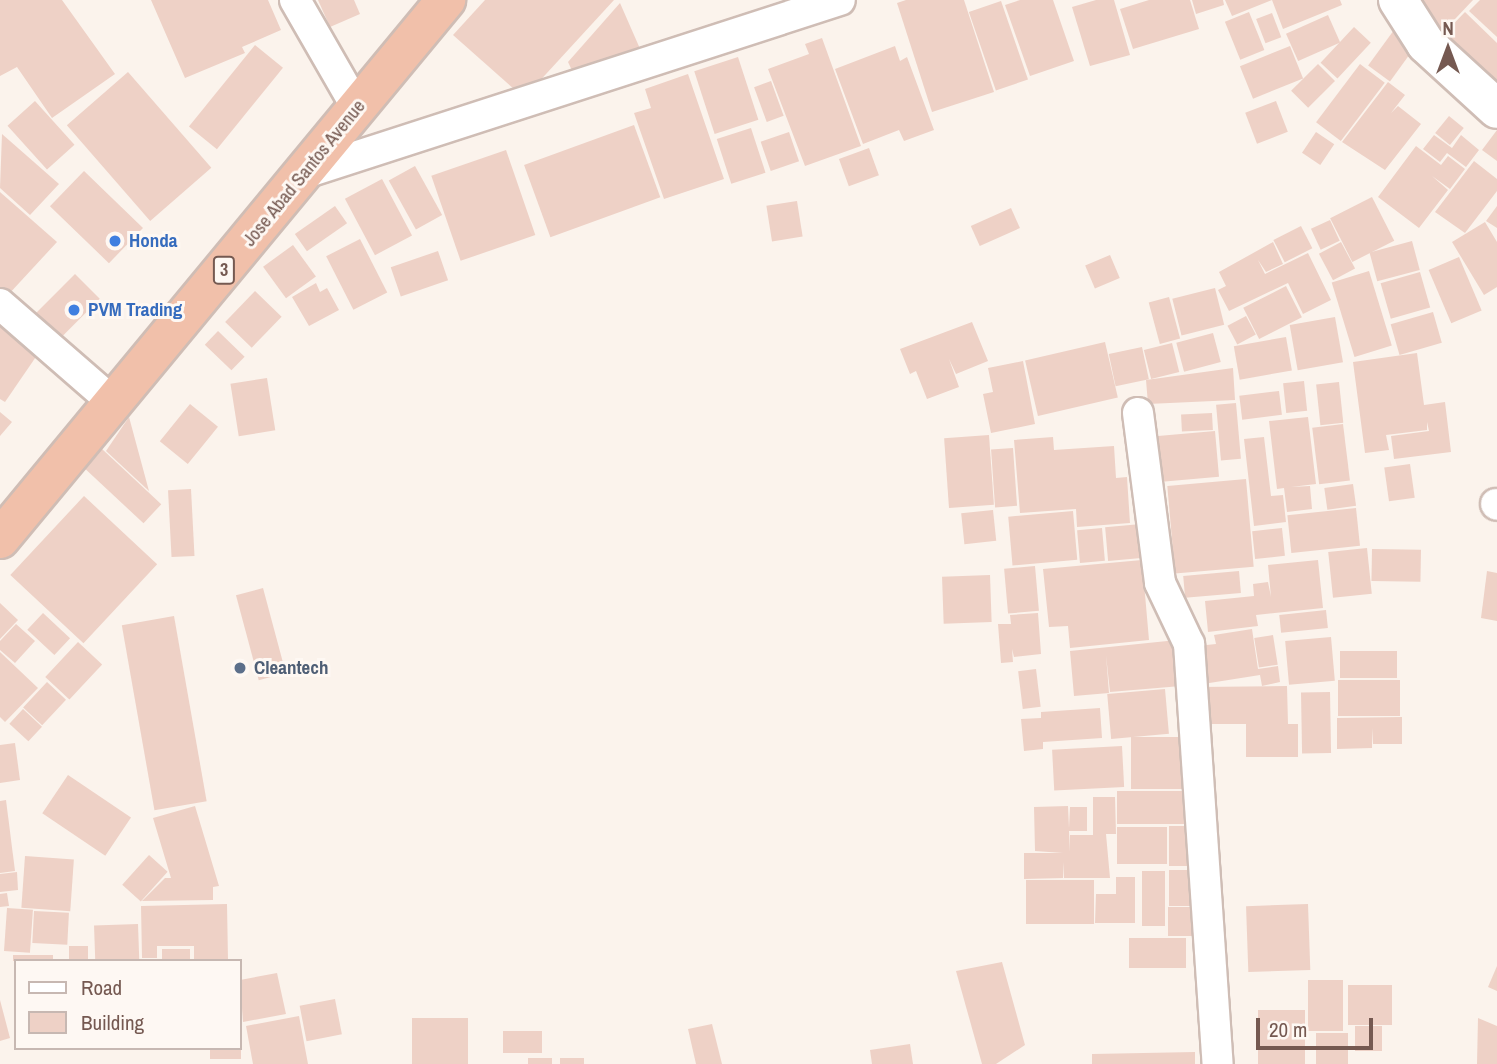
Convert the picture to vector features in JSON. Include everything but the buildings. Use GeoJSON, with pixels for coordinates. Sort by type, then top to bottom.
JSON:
{"type":"FeatureCollection","features":[{"type":"Feature","properties":{"kind":"highway","name":"Jose Abad Santos Avenue"},"geometry":{"type":"LineString","coordinates":[[0,539],[446,0]]}},
{"type":"Feature","properties":{"kind":"street"},"geometry":{"type":"LineString","coordinates":[[295,0],[357,108]]}},
{"type":"Feature","properties":{"kind":"street"},"geometry":{"type":"LineString","coordinates":[[305,173],[840,0]]}},
{"type":"Feature","properties":{"kind":"street"},"geometry":{"type":"LineString","coordinates":[[1398,0],[1426,44],[1497,109]]}},
{"type":"Feature","properties":{"kind":"street"},"geometry":{"type":"LineString","coordinates":[[0,304],[114,403]]}},
{"type":"Feature","properties":{"kind":"street"},"geometry":{"type":"LineString","coordinates":[[1138,413],[1160,583],[1189,644],[1219,1064]]}},
{"type":"Feature","properties":{"kind":"place","name":"Honda"},"geometry":{"type":"Point","coordinates":[115,241]}},
{"type":"Feature","properties":{"kind":"place","name":"PVM Trading"},"geometry":{"type":"Point","coordinates":[74,310]}},
{"type":"Feature","properties":{"kind":"place","name":"Cleantech"},"geometry":{"type":"Point","coordinates":[240,668]}}]}
